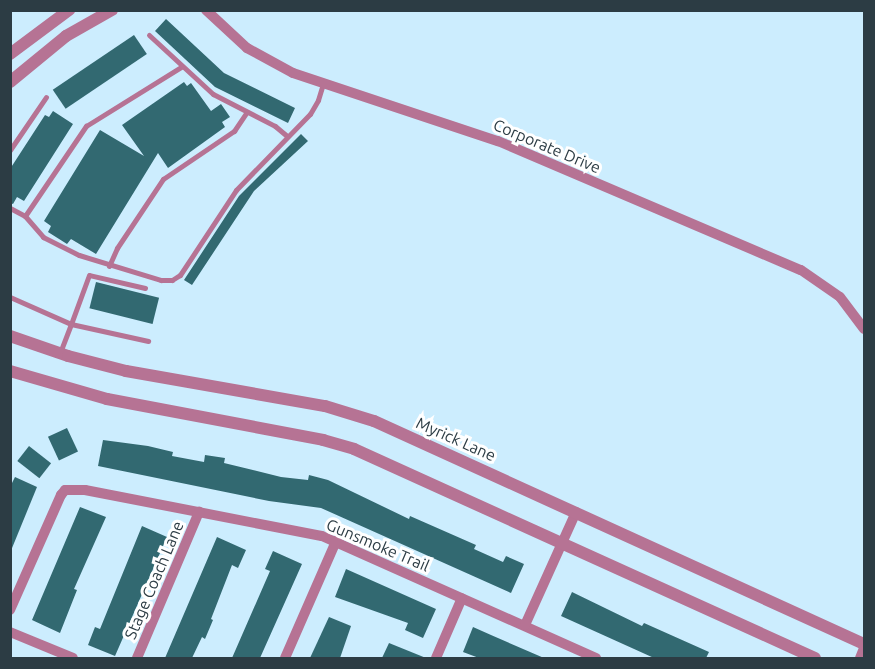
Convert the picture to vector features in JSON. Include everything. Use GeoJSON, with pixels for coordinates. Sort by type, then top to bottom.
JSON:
{"type":"FeatureCollection","features":[{"type":"Feature","properties":{"kind":"street"},"geometry":{"type":"LineString","coordinates":[[10,54],[69,10]]}},
{"type":"Feature","properties":{"kind":"street"},"geometry":{"type":"LineString","coordinates":[[10,82],[66,36],[112,10]]}},
{"type":"Feature","properties":{"kind":"street","name":"Corporate Drive"},"geometry":{"type":"LineString","coordinates":[[206,10],[233,36],[261,57],[322,84],[498,141],[801,270],[840,297],[864,330]]}},
{"type":"Feature","properties":{"kind":"street","name":"Myrick Lane"},"geometry":{"type":"LineString","coordinates":[[10,336],[60,353],[126,370],[351,413],[401,432],[864,644]]}},
{"type":"Feature","properties":{"kind":"street"},"geometry":{"type":"LineString","coordinates":[[10,370],[50,384],[117,402],[339,444],[814,658]]}},
{"type":"Feature","properties":{"kind":"street","name":"Gunsmoke Trail"},"geometry":{"type":"LineString","coordinates":[[10,610],[65,490],[85,490],[306,531],[336,541],[591,657]]}},
{"type":"Feature","properties":{"kind":"street","name":"Stage Coach Lane"},"geometry":{"type":"LineString","coordinates":[[137,658],[199,512]]}},
{"type":"Feature","properties":{"kind":"street"},"geometry":{"type":"LineString","coordinates":[[525,625],[576,512]]}},
{"type":"Feature","properties":{"kind":"street"},"geometry":{"type":"LineString","coordinates":[[285,658],[336,541]]}},
{"type":"Feature","properties":{"kind":"street"},"geometry":{"type":"LineString","coordinates":[[436,658],[462,598]]}},
{"type":"Feature","properties":{"kind":"street"},"geometry":{"type":"LineString","coordinates":[[10,632],[73,658]]}},
{"type":"Feature","properties":{"kind":"street"},"geometry":{"type":"LineString","coordinates":[[860,658],[864,648]]}},
{"type":"Feature","properties":{"kind":"lane"},"geometry":{"type":"LineString","coordinates":[[149,35],[181,67],[213,94],[276,126],[287,136]]}},
{"type":"Feature","properties":{"kind":"lane"},"geometry":{"type":"LineString","coordinates":[[25,216],[86,126],[181,67]]}},
{"type":"Feature","properties":{"kind":"lane"},"geometry":{"type":"LineString","coordinates":[[10,208],[25,216],[43,237],[79,255],[161,280],[172,280],[180,275],[236,190],[310,114],[318,100],[322,84]]}},
{"type":"Feature","properties":{"kind":"lane"},"geometry":{"type":"LineString","coordinates":[[10,150],[46,97]]}},
{"type":"Feature","properties":{"kind":"lane"},"geometry":{"type":"LineString","coordinates":[[109,266],[117,248],[163,179],[234,131],[247,112]]}},
{"type":"Feature","properties":{"kind":"lane"},"geometry":{"type":"LineString","coordinates":[[60,353],[89,275],[145,288]]}},
{"type":"Feature","properties":{"kind":"lane"},"geometry":{"type":"LineString","coordinates":[[10,297],[71,324],[148,341]]}},
{"type":"Feature","properties":{"kind":"building"},"geometry":{"type":"Polygon","coordinates":[[[166,19],[224,73],[295,108],[288,123],[215,87],[155,31],[166,19]]]}},
{"type":"Feature","properties":{"kind":"building"},"geometry":{"type":"Polygon","coordinates":[[[134,35],[147,54],[66,109],[53,90],[134,35]]]}},
{"type":"Feature","properties":{"kind":"building"},"geometry":{"type":"Polygon","coordinates":[[[184,82],[187,86],[191,83],[211,111],[221,104],[230,117],[222,122],[225,127],[168,168],[158,153],[96,254],[71,239],[67,244],[48,232],[51,226],[44,221],[100,130],[144,156],[122,125],[184,82]]]}},
{"type":"Feature","properties":{"kind":"building"},"geometry":{"type":"Polygon","coordinates":[[[53,111],[73,124],[24,201],[17,197],[13,204],[10,203],[10,169],[45,115],[49,117],[53,111]]]}},
{"type":"Feature","properties":{"kind":"building"},"geometry":{"type":"Polygon","coordinates":[[[301,134],[308,141],[254,191],[192,285],[184,280],[239,196],[301,134]]]}},
{"type":"Feature","properties":{"kind":"building"},"geometry":{"type":"Polygon","coordinates":[[[96,282],[159,298],[153,324],[89,308],[96,282]]]}},
{"type":"Feature","properties":{"kind":"building"},"geometry":{"type":"Polygon","coordinates":[[[67,428],[78,452],[59,460],[48,437],[67,428]]]}},
{"type":"Feature","properties":{"kind":"building"},"geometry":{"type":"Polygon","coordinates":[[[103,440],[148,446],[173,452],[172,456],[204,462],[205,455],[225,458],[224,463],[281,477],[308,480],[309,475],[328,480],[409,519],[410,516],[476,545],[474,549],[503,562],[506,556],[524,564],[511,593],[321,508],[269,501],[98,466],[103,440]]]}},
{"type":"Feature","properties":{"kind":"building"},"geometry":{"type":"Polygon","coordinates":[[[29,446],[51,463],[39,478],[17,461],[29,446]]]}},
{"type":"Feature","properties":{"kind":"building"},"geometry":{"type":"Polygon","coordinates":[[[15,477],[37,487],[10,553],[10,487],[15,477]]]}},
{"type":"Feature","properties":{"kind":"building"},"geometry":{"type":"Polygon","coordinates":[[[80,507],[106,517],[74,589],[77,590],[60,633],[32,620],[80,507]]]}},
{"type":"Feature","properties":{"kind":"building"},"geometry":{"type":"Polygon","coordinates":[[[142,526],[167,537],[115,656],[88,645],[95,627],[100,629],[142,526]]]}},
{"type":"Feature","properties":{"kind":"building"},"geometry":{"type":"Polygon","coordinates":[[[217,537],[246,550],[238,568],[232,565],[205,639],[202,637],[192,658],[165,658],[217,537]]]}},
{"type":"Feature","properties":{"kind":"building"},"geometry":{"type":"Polygon","coordinates":[[[273,551],[302,564],[260,658],[232,658],[270,571],[265,569],[273,551]]]}},
{"type":"Feature","properties":{"kind":"building"},"geometry":{"type":"Polygon","coordinates":[[[346,569],[436,609],[423,638],[405,630],[408,623],[335,597],[346,569]]]}},
{"type":"Feature","properties":{"kind":"building"},"geometry":{"type":"Polygon","coordinates":[[[572,592],[642,626],[644,623],[709,652],[706,658],[654,658],[561,616],[572,592]]]}},
{"type":"Feature","properties":{"kind":"building"},"geometry":{"type":"Polygon","coordinates":[[[329,617],[351,626],[340,658],[310,658],[329,617]]]}},
{"type":"Feature","properties":{"kind":"building"},"geometry":{"type":"Polygon","coordinates":[[[473,627],[544,658],[479,658],[463,652],[473,627]]]}},
{"type":"Feature","properties":{"kind":"building"},"geometry":{"type":"Polygon","coordinates":[[[389,643],[426,658],[382,658],[389,643]]]}}]}
